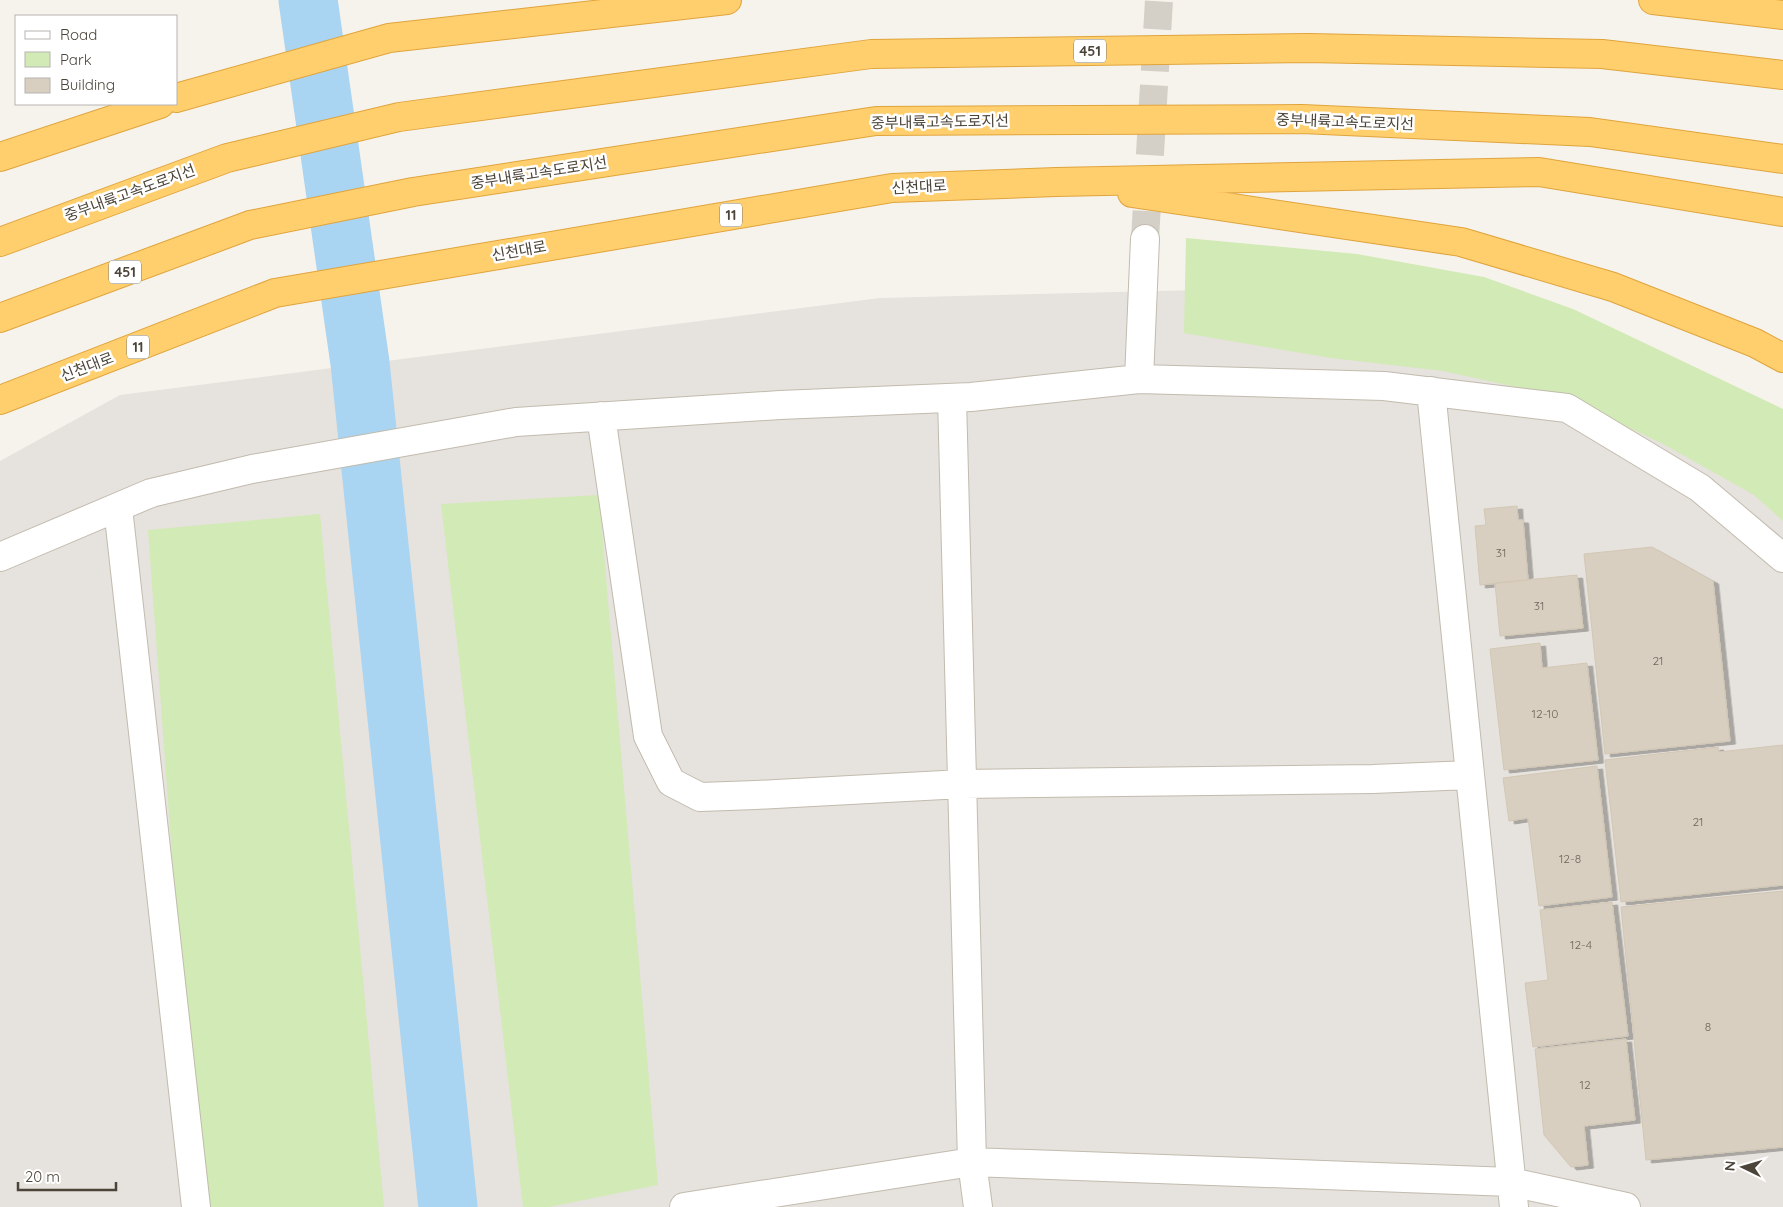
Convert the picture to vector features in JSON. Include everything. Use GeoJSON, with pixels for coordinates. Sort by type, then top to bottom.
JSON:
{"type":"FeatureCollection","features":[{"type":"Feature","properties":{"kind":"highway"},"geometry":{"type":"LineString","coordinates":[[186,95],[389,38],[727,0]]}},
{"type":"Feature","properties":{"kind":"highway"},"geometry":{"type":"LineString","coordinates":[[1653,0],[1783,15]]}},
{"type":"Feature","properties":{"kind":"highway","name":"중부내륙고속도로지선"},"geometry":{"type":"LineString","coordinates":[[0,242],[227,158],[399,117],[871,54],[1308,48],[1592,54],[1783,75]]}},
{"type":"Feature","properties":{"kind":"highway"},"geometry":{"type":"LineString","coordinates":[[0,157],[157,105]]}},
{"type":"Feature","properties":{"kind":"highway","name":"중부내륙고속도로지선"},"geometry":{"type":"LineString","coordinates":[[0,318],[250,225],[413,192],[876,121],[1302,119],[1590,132],[1783,158]]}},
{"type":"Feature","properties":{"kind":"highway"},"geometry":{"type":"LineString","coordinates":[[1056,182],[1539,172],[1783,212]]}},
{"type":"Feature","properties":{"kind":"highway"},"geometry":{"type":"LineString","coordinates":[[1056,182],[1461,242],[1613,287],[1755,342],[1783,358]]}},
{"type":"Feature","properties":{"kind":"highway","name":"신천대로"},"geometry":{"type":"LineString","coordinates":[[0,400],[275,294],[892,188],[1056,182]]}},
{"type":"Feature","properties":{"kind":"street"},"geometry":{"type":"LineString","coordinates":[[1139,379],[1145,239]]}},
{"type":"Feature","properties":{"kind":"street"},"geometry":{"type":"LineString","coordinates":[[0,558],[151,493],[252,469],[516,422],[780,405],[952,398],[1139,379],[1384,386],[1567,408],[1700,488],[1783,558]]}},
{"type":"Feature","properties":{"kind":"street"},"geometry":{"type":"LineString","coordinates":[[1431,391],[1512,1194]]}},
{"type":"Feature","properties":{"kind":"street"},"geometry":{"type":"LineString","coordinates":[[952,398],[972,1162],[978,1207]]}},
{"type":"Feature","properties":{"kind":"street"},"geometry":{"type":"LineString","coordinates":[[601,416],[648,736],[671,782],[700,796],[756,795],[962,784],[1373,779],[1470,775]]}},
{"type":"Feature","properties":{"kind":"street"},"geometry":{"type":"LineString","coordinates":[[118,508],[196,1207]]}},
{"type":"Feature","properties":{"kind":"street"},"geometry":{"type":"LineString","coordinates":[[684,1207],[972,1162],[1512,1194],[1626,1207]]}},
{"type":"Feature","properties":{"kind":"shaded area"},"geometry":{"type":"Polygon","coordinates":[[[1319,287],[1783,441],[1783,1207],[0,1207],[0,461],[120,395],[880,298],[1319,287]]]}},
{"type":"Feature","properties":{"kind":"green space"},"geometry":{"type":"Polygon","coordinates":[[[1186,238],[1357,254],[1484,277],[1573,309],[1783,409],[1783,521],[1754,495],[1663,444],[1566,398],[1443,371],[1331,358],[1184,333],[1186,238]]]}},
{"type":"Feature","properties":{"kind":"green space"},"geometry":{"type":"Polygon","coordinates":[[[599,495],[658,1185],[549,1207],[523,1207],[441,504],[599,495]]]}},
{"type":"Feature","properties":{"kind":"green space"},"geometry":{"type":"Polygon","coordinates":[[[320,514],[384,1207],[198,1207],[148,530],[320,514]]]}},
{"type":"Feature","properties":{"kind":"building"},"geometry":{"type":"Polygon","coordinates":[[[1517,506],[1518,520],[1523,520],[1528,580],[1480,585],[1475,526],[1486,525],[1484,509],[1517,506]]]}},
{"type":"Feature","properties":{"kind":"building"},"geometry":{"type":"Polygon","coordinates":[[[1652,547],[1713,581],[1730,741],[1605,754],[1584,554],[1652,547]]]}},
{"type":"Feature","properties":{"kind":"building"},"geometry":{"type":"Polygon","coordinates":[[[1577,575],[1583,628],[1500,636],[1495,583],[1577,575]]]}},
{"type":"Feature","properties":{"kind":"building"},"geometry":{"type":"Polygon","coordinates":[[[1540,643],[1542,668],[1587,663],[1598,760],[1504,770],[1490,649],[1540,643]]]}},
{"type":"Feature","properties":{"kind":"building"},"geometry":{"type":"Polygon","coordinates":[[[1783,745],[1783,885],[1621,902],[1605,760],[1718,747],[1719,752],[1783,745]]]}},
{"type":"Feature","properties":{"kind":"building"},"geometry":{"type":"Polygon","coordinates":[[[1597,766],[1612,897],[1539,906],[1528,818],[1509,821],[1503,778],[1597,766]]]}},
{"type":"Feature","properties":{"kind":"building"},"geometry":{"type":"Polygon","coordinates":[[[1783,891],[1783,1147],[1646,1160],[1621,907],[1783,891]]]}},
{"type":"Feature","properties":{"kind":"building"},"geometry":{"type":"Polygon","coordinates":[[[1612,902],[1628,1036],[1533,1047],[1525,983],[1548,980],[1540,910],[1612,902]]]}},
{"type":"Feature","properties":{"kind":"building"},"geometry":{"type":"Polygon","coordinates":[[[1626,1039],[1635,1120],[1584,1126],[1588,1165],[1571,1167],[1544,1135],[1535,1049],[1626,1039]]]}},
{"type":"Feature","properties":{"kind":"waterway"},"geometry":{"type":"LineString","coordinates":[[308,0],[360,363],[448,1207]]}},
{"type":"Feature","properties":{"kind":"tunnel"},"geometry":{"type":"LineString","coordinates":[[1145,239],[1159,0]]}}]}
